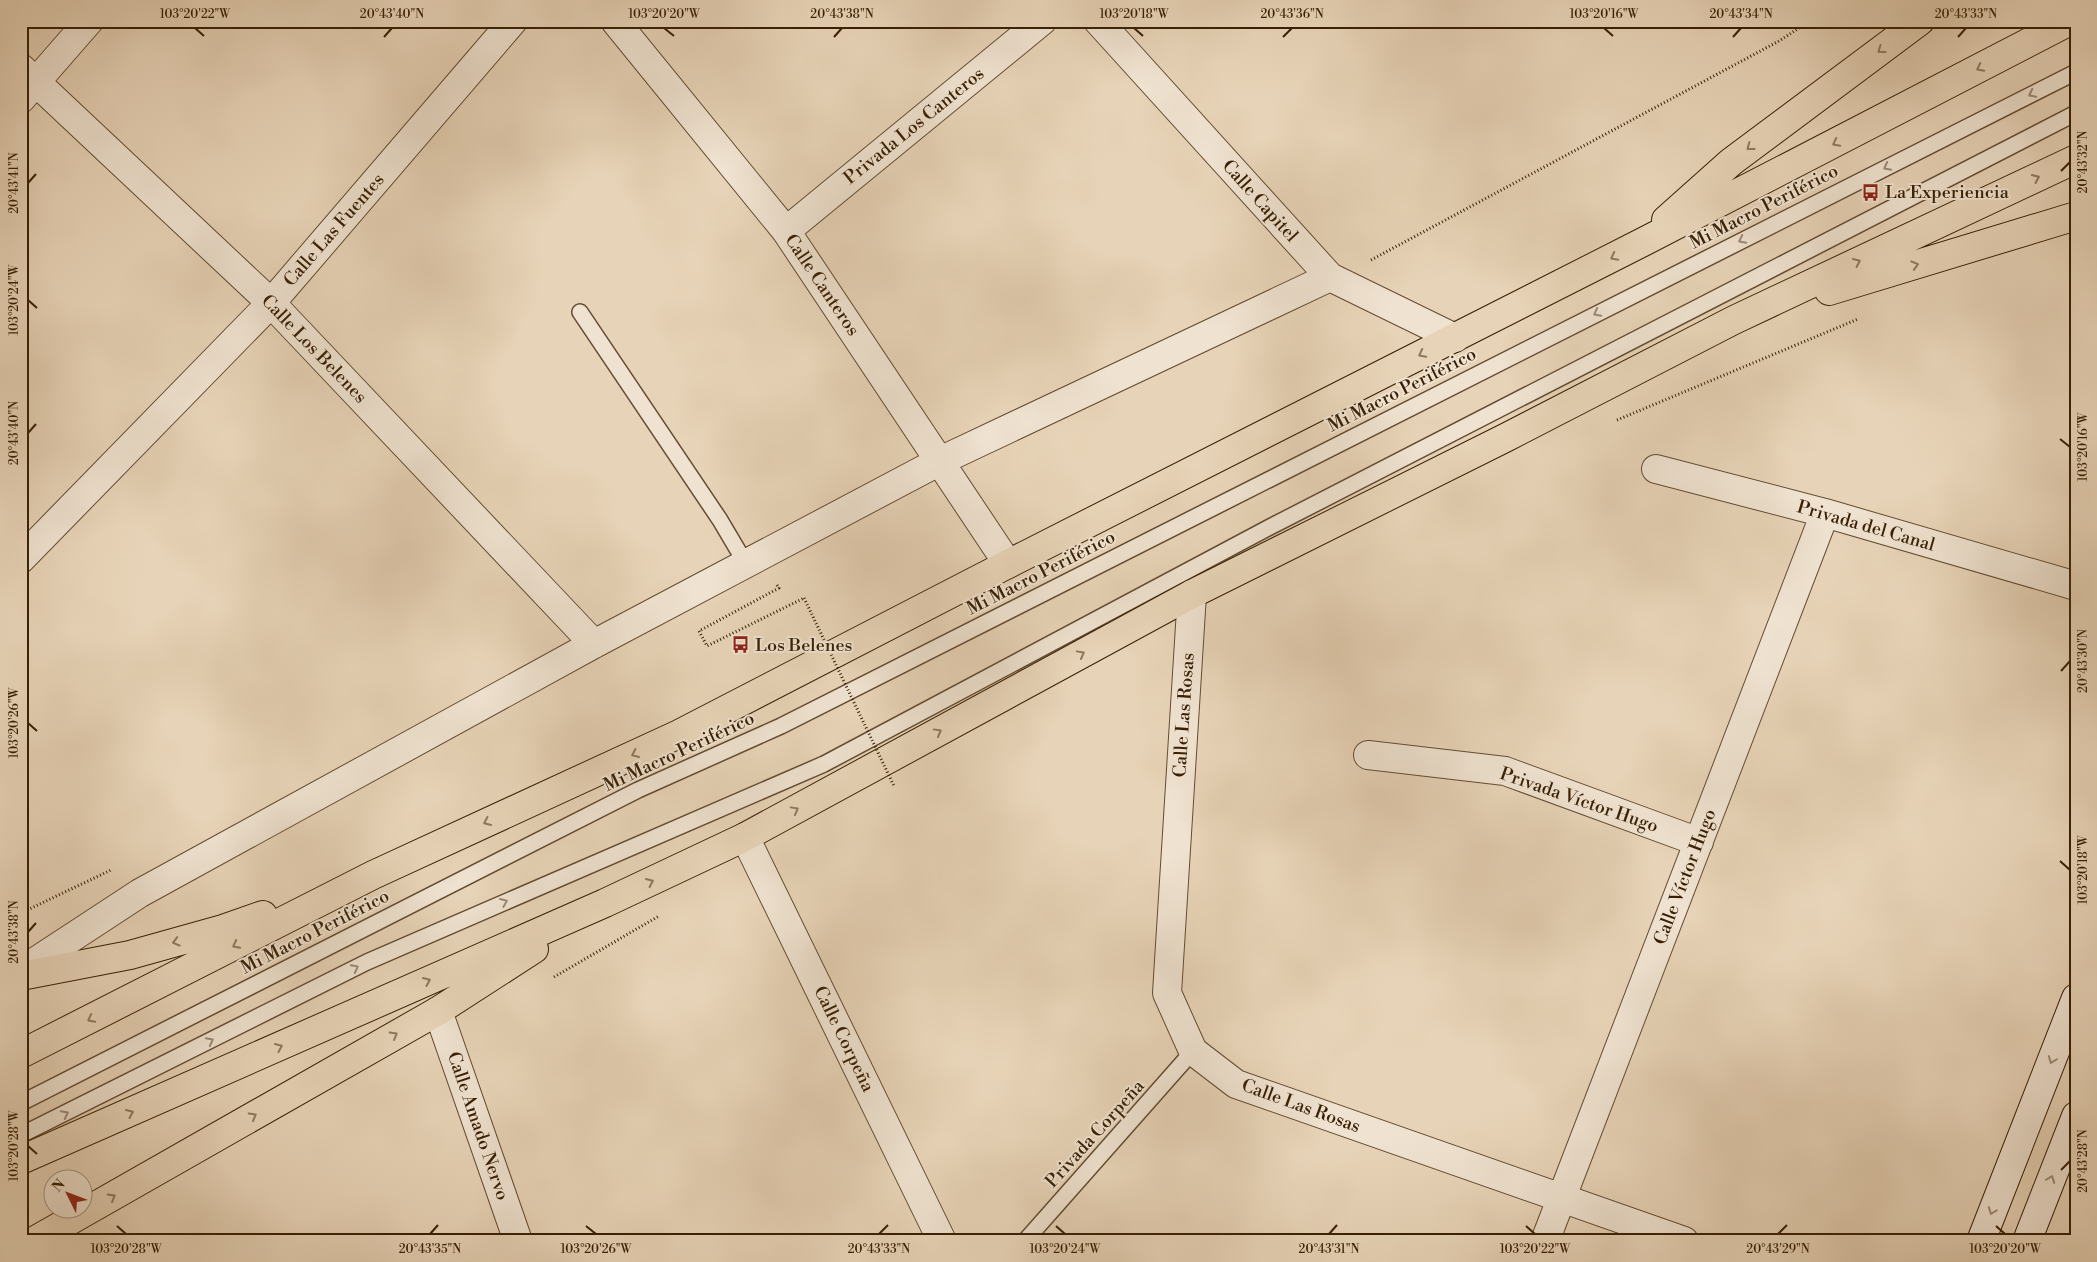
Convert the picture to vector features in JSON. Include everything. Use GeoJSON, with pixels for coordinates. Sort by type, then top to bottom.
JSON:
{"type":"FeatureCollection","features":[{"type":"Feature","properties":{"kind":"highway"},"geometry":{"type":"LineString","coordinates":[[1645,241],[1730,162],[1920,21]]}},
{"type":"Feature","properties":{"kind":"highway"},"geometry":{"type":"LineString","coordinates":[[21,1054],[373,875],[679,734],[1008,564],[1645,241],[2070,21]]}},
{"type":"Feature","properties":{"kind":"highway"},"geometry":{"type":"LineString","coordinates":[[21,1160],[605,902],[745,837],[1192,594],[1496,442],[1734,320],[2076,159]]}},
{"type":"Feature","properties":{"kind":"highway"},"geometry":{"type":"LineString","coordinates":[[1734,320],[2076,216]]}},
{"type":"Feature","properties":{"kind":"highway"},"geometry":{"type":"LineString","coordinates":[[21,976],[130,955],[214,932],[373,875]]}},
{"type":"Feature","properties":{"kind":"highway"},"geometry":{"type":"LineString","coordinates":[[49,1237],[438,1010],[605,902]]}},
{"type":"Feature","properties":{"kind":"street"},"geometry":{"type":"LineString","coordinates":[[26,83],[88,21]]}},
{"type":"Feature","properties":{"kind":"street","name":"Calle Las Fuentes"},"geometry":{"type":"LineString","coordinates":[[21,559],[271,303],[513,21]]}},
{"type":"Feature","properties":{"kind":"street","name":"Calle Canteros"},"geometry":{"type":"LineString","coordinates":[[615,21],[786,230],[1008,564]]}},
{"type":"Feature","properties":{"kind":"street","name":"Privada Los Canteros"},"geometry":{"type":"LineString","coordinates":[[786,230],[1042,21]]}},
{"type":"Feature","properties":{"kind":"street","name":"Calle Capitel"},"geometry":{"type":"LineString","coordinates":[[1098,21],[1330,277],[1454,338]]}},
{"type":"Feature","properties":{"kind":"street","name":"Calle Los Belenes"},"geometry":{"type":"LineString","coordinates":[[26,83],[271,303],[594,644]]}},
{"type":"Feature","properties":{"kind":"street"},"geometry":{"type":"LineString","coordinates":[[21,971],[140,893],[594,644],[754,559],[940,461],[1330,277]]}},
{"type":"Feature","properties":{"kind":"street","name":"Privada del Canal"},"geometry":{"type":"LineString","coordinates":[[1656,470],[1825,513],[2076,586]]}},
{"type":"Feature","properties":{"kind":"street","name":"Calle Víctor Hugo"},"geometry":{"type":"LineString","coordinates":[[1545,1241],[1825,513]]}},
{"type":"Feature","properties":{"kind":"street","name":"Calle Las Rosas"},"geometry":{"type":"LineString","coordinates":[[1192,594],[1167,993],[1193,1051],[1236,1084],[1684,1241]]}},
{"type":"Feature","properties":{"kind":"street","name":"Privada Víctor Hugo"},"geometry":{"type":"LineString","coordinates":[[1368,755],[1505,771],[1698,842]]}},
{"type":"Feature","properties":{"kind":"street","name":"Calle Corpeña"},"geometry":{"type":"LineString","coordinates":[[745,837],[942,1241]]}},
{"type":"Feature","properties":{"kind":"street"},"geometry":{"type":"LineString","coordinates":[[1981,1241],[2076,998]]}},
{"type":"Feature","properties":{"kind":"street","name":"Calle Amado Nervo"},"geometry":{"type":"LineString","coordinates":[[438,1010],[518,1241]]}},
{"type":"Feature","properties":{"kind":"street"},"geometry":{"type":"LineString","coordinates":[[2027,1241],[2076,1116]]}},
{"type":"Feature","properties":{"kind":"lane","name":"Mi Macro Periférico"},"geometry":{"type":"LineString","coordinates":[[21,1102],[638,790],[781,726],[2076,72]]}},
{"type":"Feature","properties":{"kind":"lane"},"geometry":{"type":"LineString","coordinates":[[21,1136],[367,962],[824,764],[1277,523],[2076,113]]}},
{"type":"Feature","properties":{"kind":"lane"},"geometry":{"type":"LineString","coordinates":[[580,312],[720,520],[754,559]]}},
{"type":"Feature","properties":{"kind":"lane","name":"Privada Corpeña"},"geometry":{"type":"LineString","coordinates":[[1025,1241],[1193,1051]]}},
{"type":"Feature","properties":{"kind":"path"},"geometry":{"type":"LineString","coordinates":[[1610,423],[1862,317]]}},
{"type":"Feature","properties":{"kind":"path"},"geometry":{"type":"LineString","coordinates":[[754,559],[779,588],[699,631],[707,646],[804,598],[894,786]]}},
{"type":"Feature","properties":{"kind":"path"},"geometry":{"type":"LineString","coordinates":[[886,791],[903,782]]}},
{"type":"Feature","properties":{"kind":"path"},"geometry":{"type":"LineString","coordinates":[[547,981],[666,913]]}},
{"type":"Feature","properties":{"kind":"place","name":"La Experiencia"},"geometry":{"type":"Point","coordinates":[1871,192]}},
{"type":"Feature","properties":{"kind":"place","name":"Los Belenes"},"geometry":{"type":"Point","coordinates":[741,645]}}]}
